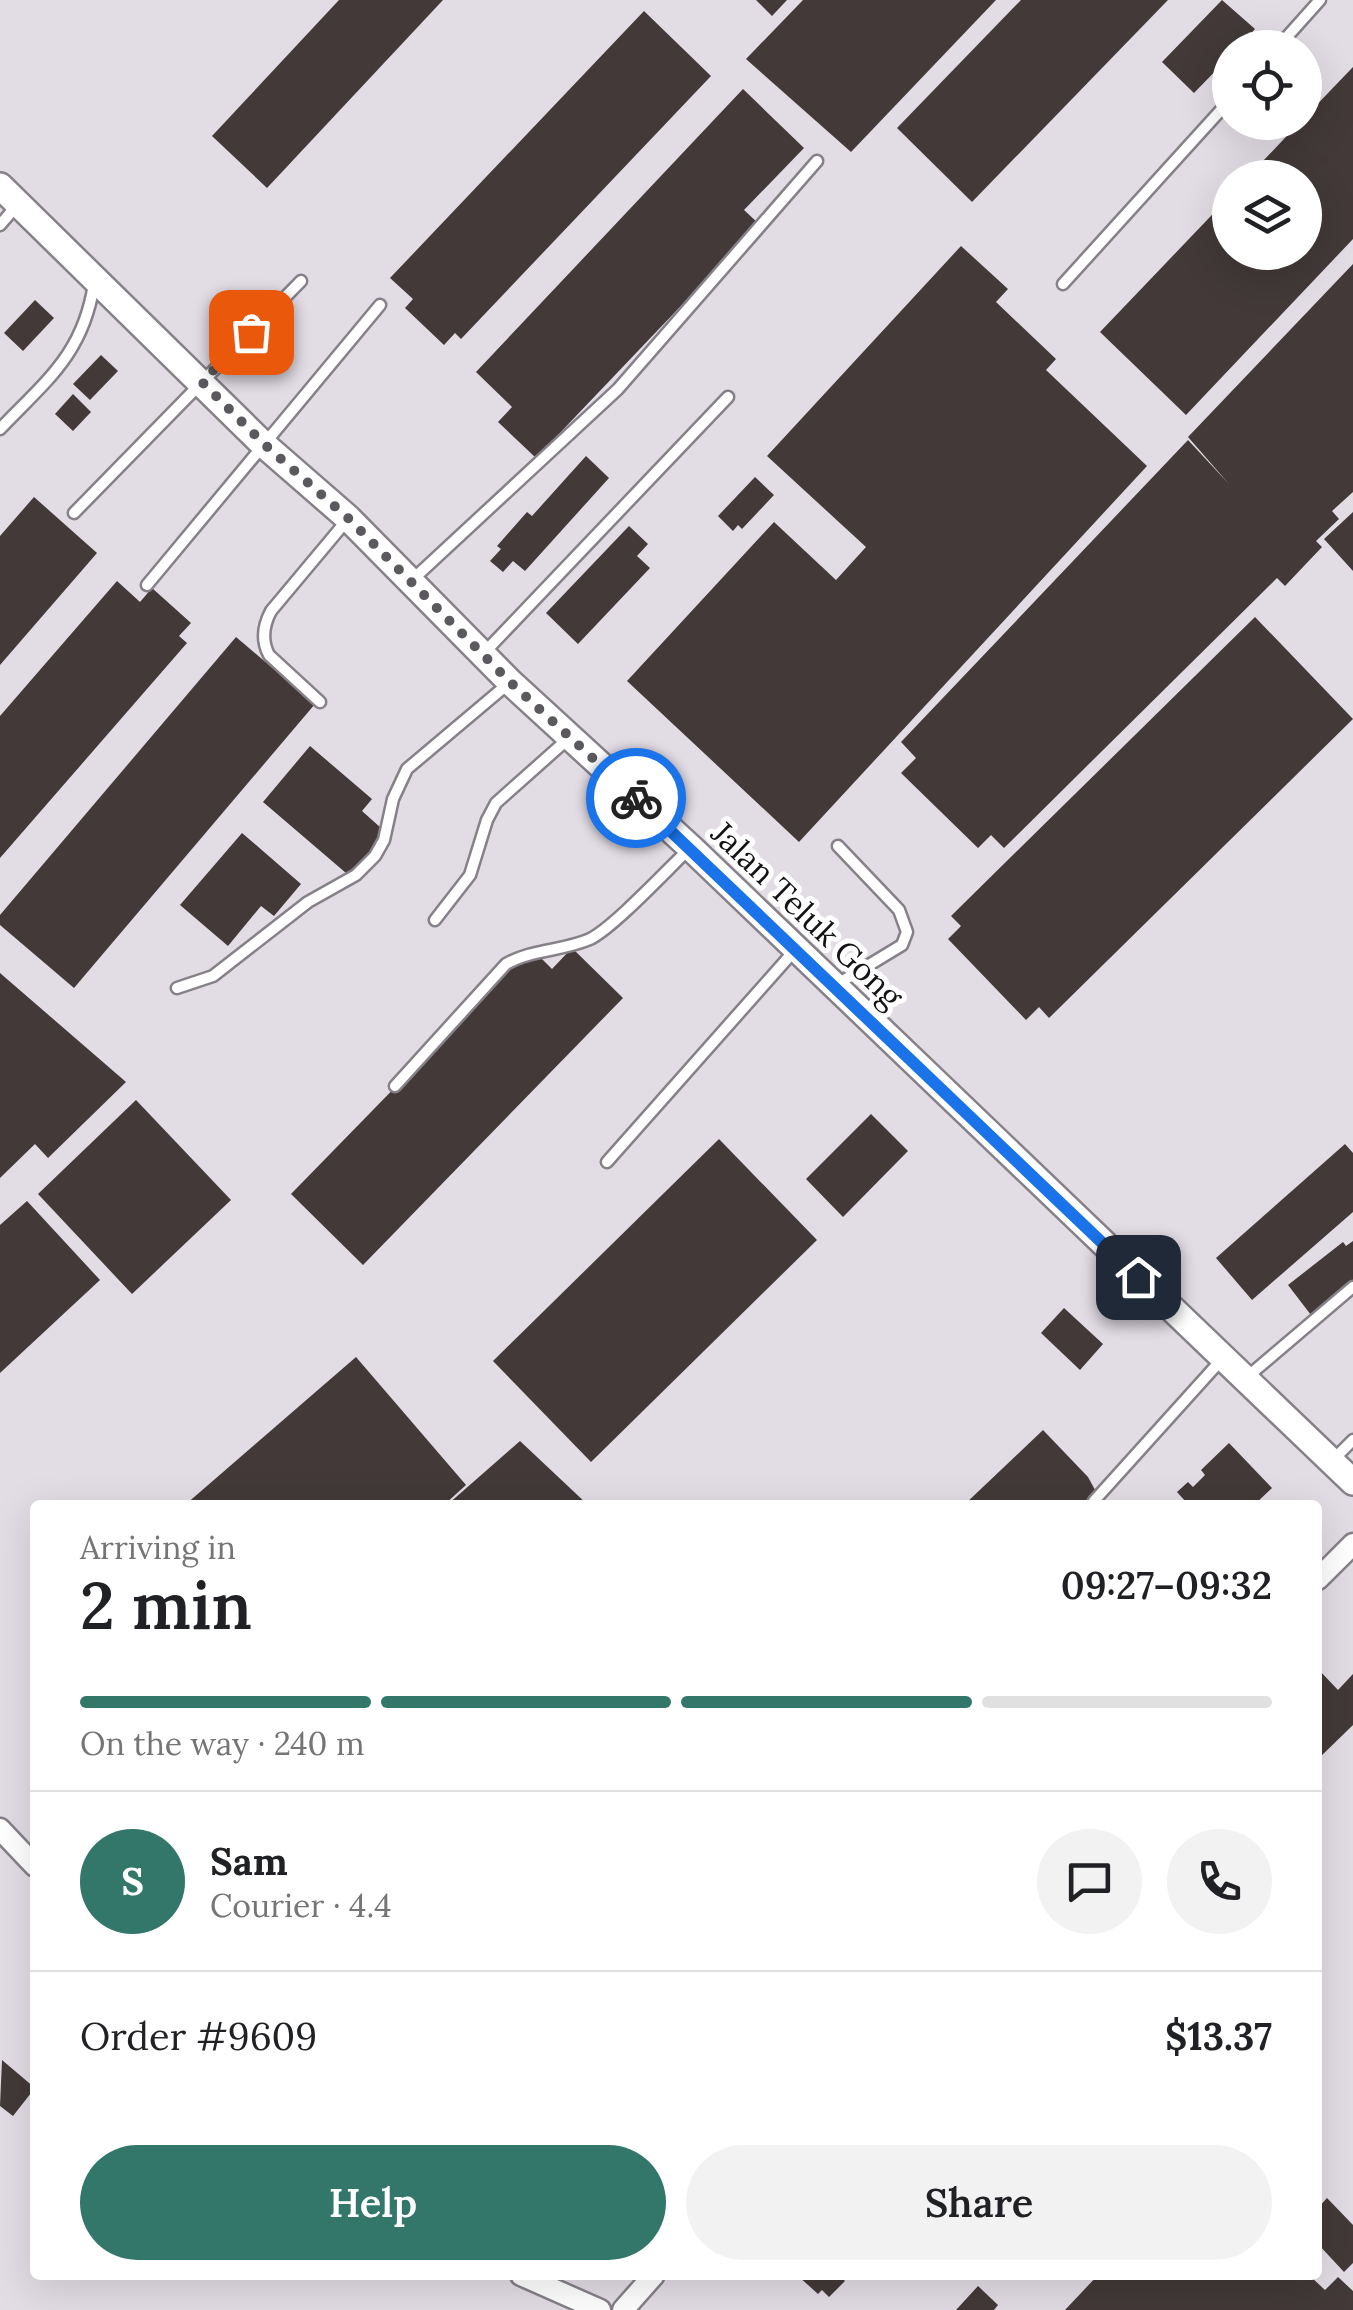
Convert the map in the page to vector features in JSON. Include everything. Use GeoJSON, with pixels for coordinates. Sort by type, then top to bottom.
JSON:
{"type":"FeatureCollection","features":[{"type":"Feature","properties":{"kind":"street","name":"Jalan Teluk Gong"},"geometry":{"type":"LineString","coordinates":[[10,195],[264,444],[348,518],[510,682],[690,848],[1353,1482]]}},
{"type":"Feature","properties":{"kind":"street"},"geometry":{"type":"LineString","coordinates":[[1322,1574],[1353,1544]]}},
{"type":"Feature","properties":{"kind":"street"},"geometry":{"type":"LineString","coordinates":[[0,1829],[30,1861]]}},
{"type":"Feature","properties":{"kind":"street"},"geometry":{"type":"LineString","coordinates":[[533,2280],[600,2310]]}},
{"type":"Feature","properties":{"kind":"street"},"geometry":{"type":"LineString","coordinates":[[623,2310],[650,2280]]}},
{"type":"Feature","properties":{"kind":"lane"},"geometry":{"type":"LineString","coordinates":[[1293,30],[1320,0]]}},
{"type":"Feature","properties":{"kind":"lane"},"geometry":{"type":"LineString","coordinates":[[1063,284],[1212,120]]}},
{"type":"Feature","properties":{"kind":"lane"},"geometry":{"type":"LineString","coordinates":[[410,582],[618,389],[817,161]]}},
{"type":"Feature","properties":{"kind":"lane"},"geometry":{"type":"LineString","coordinates":[[0,225],[10,195]]}},
{"type":"Feature","properties":{"kind":"lane"},"geometry":{"type":"LineString","coordinates":[[0,428],[74,347],[90,312],[95,278]]}},
{"type":"Feature","properties":{"kind":"lane"},"geometry":{"type":"LineString","coordinates":[[74,513],[301,281]]}},
{"type":"Feature","properties":{"kind":"lane"},"geometry":{"type":"LineString","coordinates":[[146,585],[380,305]]}},
{"type":"Feature","properties":{"kind":"lane"},"geometry":{"type":"LineString","coordinates":[[482,654],[728,397]]}},
{"type":"Feature","properties":{"kind":"lane"},"geometry":{"type":"LineString","coordinates":[[320,702],[269,655],[264,646],[265,623],[348,518]]}},
{"type":"Feature","properties":{"kind":"lane"},"geometry":{"type":"LineString","coordinates":[[177,988],[213,976],[308,902],[356,875],[384,840],[393,799],[407,769],[510,682]]}},
{"type":"Feature","properties":{"kind":"lane"},"geometry":{"type":"LineString","coordinates":[[435,920],[470,875],[496,803],[570,737]]}},
{"type":"Feature","properties":{"kind":"lane"},"geometry":{"type":"LineString","coordinates":[[835,986],[902,945],[907,932],[899,910],[838,846]]}},
{"type":"Feature","properties":{"kind":"lane"},"geometry":{"type":"LineString","coordinates":[[395,1086],[506,964],[597,935],[690,848]]}},
{"type":"Feature","properties":{"kind":"lane"},"geometry":{"type":"LineString","coordinates":[[606,1162],[795,949]]}},
{"type":"Feature","properties":{"kind":"lane"},"geometry":{"type":"LineString","coordinates":[[1245,1378],[1353,1288]]}},
{"type":"Feature","properties":{"kind":"lane"},"geometry":{"type":"LineString","coordinates":[[1094,1500],[1223,1358]]}},
{"type":"Feature","properties":{"kind":"lane"},"geometry":{"type":"LineString","coordinates":[[1332,1460],[1353,1440]]}},
{"type":"Feature","properties":{"kind":"building"},"geometry":{"type":"Polygon","coordinates":[[[339,0],[443,0],[267,188],[212,136],[339,0]]]}},
{"type":"Feature","properties":{"kind":"building"},"geometry":{"type":"Polygon","coordinates":[[[756,0],[787,0],[772,16],[756,0]]]}},
{"type":"Feature","properties":{"kind":"building"},"geometry":{"type":"Polygon","coordinates":[[[803,0],[996,0],[851,152],[746,59],[803,0]]]}},
{"type":"Feature","properties":{"kind":"building"},"geometry":{"type":"Polygon","coordinates":[[[1021,0],[1168,0],[972,202],[897,128],[1021,0]]]}},
{"type":"Feature","properties":{"kind":"building"},"geometry":{"type":"Polygon","coordinates":[[[1222,0],[1255,29],[1212,30],[1212,74],[1194,93],[1162,62],[1222,0]]]}},
{"type":"Feature","properties":{"kind":"building"},"geometry":{"type":"Polygon","coordinates":[[[644,11],[711,76],[461,339],[455,333],[444,345],[405,308],[413,299],[390,278],[644,11]]]}},
{"type":"Feature","properties":{"kind":"building"},"geometry":{"type":"Polygon","coordinates":[[[1353,67],[1353,239],[1186,415],[1100,332],[1212,215],[1212,270],[1322,270],[1322,160],[1264,160],[1283,140],[1322,140],[1322,99],[1353,67]]]}},
{"type":"Feature","properties":{"kind":"building"},"geometry":{"type":"Polygon","coordinates":[[[743,89],[804,148],[744,210],[759,224],[536,458],[498,422],[512,407],[476,372],[743,89]]]}},
{"type":"Feature","properties":{"kind":"building"},"geometry":{"type":"Polygon","coordinates":[[[961,246],[1008,289],[996,302],[1056,359],[1046,370],[1147,466],[799,842],[627,681],[774,522],[836,580],[866,547],[767,456],[961,246]]]}},
{"type":"Feature","properties":{"kind":"building"},"geometry":{"type":"Polygon","coordinates":[[[1353,264],[1353,492],[1332,511],[1339,519],[1316,541],[1322,547],[1285,586],[1277,578],[1004,848],[991,835],[978,848],[901,773],[916,758],[901,742],[1188,440],[1229,484],[1188,437],[1353,264]]]}},
{"type":"Feature","properties":{"kind":"building"},"geometry":{"type":"Polygon","coordinates":[[[35,300],[54,318],[23,351],[4,333],[35,300]]]}},
{"type":"Feature","properties":{"kind":"building"},"geometry":{"type":"Polygon","coordinates":[[[101,355],[118,371],[90,400],[73,384],[101,355]]]}},
{"type":"Feature","properties":{"kind":"building"},"geometry":{"type":"Polygon","coordinates":[[[73,394],[91,412],[73,431],[55,414],[73,394]]]}},
{"type":"Feature","properties":{"kind":"building"},"geometry":{"type":"Polygon","coordinates":[[[586,456],[609,478],[525,571],[513,561],[503,572],[490,561],[501,549],[497,546],[527,512],[532,516],[586,456]]]}},
{"type":"Feature","properties":{"kind":"building"},"geometry":{"type":"Polygon","coordinates":[[[755,477],[774,495],[742,529],[738,525],[733,531],[718,516],[755,477]]]}},
{"type":"Feature","properties":{"kind":"building"},"geometry":{"type":"Polygon","coordinates":[[[34,497],[97,553],[0,665],[0,536],[34,497]]]}},
{"type":"Feature","properties":{"kind":"building"},"geometry":{"type":"Polygon","coordinates":[[[1353,512],[1353,571],[1324,539],[1353,512]]]}},
{"type":"Feature","properties":{"kind":"building"},"geometry":{"type":"Polygon","coordinates":[[[629,526],[648,544],[637,556],[650,568],[578,644],[546,613],[629,526]]]}},
{"type":"Feature","properties":{"kind":"building"},"geometry":{"type":"Polygon","coordinates":[[[117,581],[140,602],[152,588],[191,623],[179,636],[187,643],[0,858],[0,716],[117,581]]]}},
{"type":"Feature","properties":{"kind":"building"},"geometry":{"type":"Polygon","coordinates":[[[1255,617],[1353,719],[1049,1018],[1039,1007],[1026,1020],[948,939],[961,926],[951,916],[1255,617]]]}},
{"type":"Feature","properties":{"kind":"building"},"geometry":{"type":"Polygon","coordinates":[[[236,637],[315,704],[74,988],[0,925],[0,915],[236,637]]]}},
{"type":"Feature","properties":{"kind":"building"},"geometry":{"type":"Polygon","coordinates":[[[310,746],[372,799],[362,811],[390,836],[353,879],[263,802],[310,746]]]}},
{"type":"Feature","properties":{"kind":"building"},"geometry":{"type":"Polygon","coordinates":[[[242,833],[301,884],[274,916],[261,906],[228,946],[180,905],[242,833]]]}},
{"type":"Feature","properties":{"kind":"building"},"geometry":{"type":"Polygon","coordinates":[[[531,948],[552,969],[572,948],[623,998],[363,1265],[291,1194],[531,948]]]}},
{"type":"Feature","properties":{"kind":"building"},"geometry":{"type":"Polygon","coordinates":[[[0,973],[126,1082],[48,1158],[35,1144],[0,1178],[0,973]]]}},
{"type":"Feature","properties":{"kind":"building"},"geometry":{"type":"Polygon","coordinates":[[[136,1100],[231,1200],[132,1294],[38,1194],[136,1100]]]}},
{"type":"Feature","properties":{"kind":"building"},"geometry":{"type":"Polygon","coordinates":[[[871,1114],[908,1151],[843,1217],[806,1179],[871,1114]]]}},
{"type":"Feature","properties":{"kind":"building"},"geometry":{"type":"Polygon","coordinates":[[[719,1139],[817,1240],[591,1462],[493,1361],[719,1139]]]}},
{"type":"Feature","properties":{"kind":"building"},"geometry":{"type":"Polygon","coordinates":[[[1345,1144],[1353,1153],[1353,1212],[1252,1300],[1216,1258],[1345,1144]]]}},
{"type":"Feature","properties":{"kind":"building"},"geometry":{"type":"Polygon","coordinates":[[[27,1201],[100,1280],[0,1373],[0,1225],[27,1201]]]}},
{"type":"Feature","properties":{"kind":"building"},"geometry":{"type":"Polygon","coordinates":[[[1353,1241],[1353,1281],[1311,1315],[1288,1285],[1343,1242],[1346,1246],[1353,1241]]]}},
{"type":"Feature","properties":{"kind":"building"},"geometry":{"type":"Polygon","coordinates":[[[1064,1308],[1103,1344],[1080,1370],[1041,1333],[1064,1308]]]}},
{"type":"Feature","properties":{"kind":"building"},"geometry":{"type":"Polygon","coordinates":[[[356,1357],[466,1485],[450,1500],[191,1500],[356,1357]]]}},
{"type":"Feature","properties":{"kind":"building"},"geometry":{"type":"Polygon","coordinates":[[[1043,1430],[1088,1477],[1100,1499],[1100,1500],[969,1500],[1043,1430]]]}},
{"type":"Feature","properties":{"kind":"building"},"geometry":{"type":"Polygon","coordinates":[[[520,1441],[583,1500],[453,1500],[520,1441]]]}},
{"type":"Feature","properties":{"kind":"building"},"geometry":{"type":"Polygon","coordinates":[[[1229,1443],[1272,1488],[1259,1500],[1184,1500],[1177,1492],[1188,1482],[1193,1487],[1205,1475],[1201,1470],[1229,1443]]]}},
{"type":"Feature","properties":{"kind":"building"},"geometry":{"type":"Polygon","coordinates":[[[1322,1673],[1338,1690],[1353,1674],[1353,1725],[1322,1755],[1322,1673]]]}},
{"type":"Feature","properties":{"kind":"building"},"geometry":{"type":"Polygon","coordinates":[[[2,2060],[30,2084],[30,2094],[13,2116],[0,2106],[2,2060]]]}},
{"type":"Feature","properties":{"kind":"building"},"geometry":{"type":"Polygon","coordinates":[[[1327,2198],[1353,2225],[1353,2263],[1344,2272],[1322,2248],[1322,2204],[1327,2198]]]}},
{"type":"Feature","properties":{"kind":"building"},"geometry":{"type":"Polygon","coordinates":[[[1338,2277],[1353,2291],[1353,2310],[1065,2310],[1093,2280],[1314,2280],[1325,2290],[1338,2277]]]}},
{"type":"Feature","properties":{"kind":"building"},"geometry":{"type":"Polygon","coordinates":[[[803,2280],[845,2281],[829,2297],[822,2290],[818,2294],[803,2280]]]}},
{"type":"Feature","properties":{"kind":"building"},"geometry":{"type":"Polygon","coordinates":[[[978,2286],[998,2305],[994,2310],[956,2310],[978,2286]]]}},
{"type":"Feature","properties":{"kind":"way so far"},"geometry":{"type":"LineString","coordinates":[[251,332],[202,382],[264,444],[348,518],[510,682],[636,798]]}},
{"type":"Feature","properties":{"kind":"route"},"geometry":{"type":"LineString","coordinates":[[636,798],[1138,1277]]}}]}
